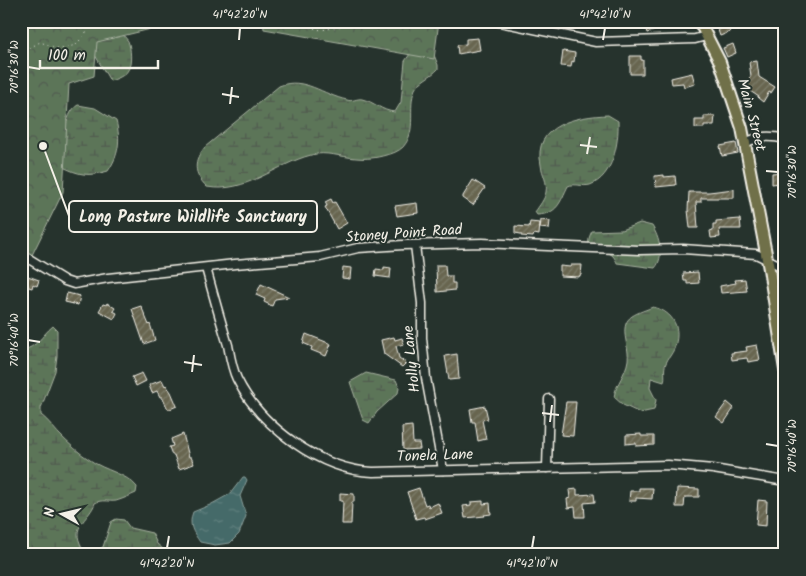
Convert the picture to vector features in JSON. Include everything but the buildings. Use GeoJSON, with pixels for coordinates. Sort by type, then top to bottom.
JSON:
{"type":"FeatureCollection","features":[{"type":"Feature","properties":{"kind":"main road","name":"Main Street"},"geometry":{"type":"LineString","coordinates":[[698,21],[720,62],[734,101],[745,143],[785,370]]}},
{"type":"Feature","properties":{"kind":"street"},"geometry":{"type":"LineString","coordinates":[[495,21],[596,42],[695,40],[706,36]]}},
{"type":"Feature","properties":{"kind":"street"},"geometry":{"type":"LineString","coordinates":[[745,143],[767,136],[785,139]]}},
{"type":"Feature","properties":{"kind":"street","name":"Stoney Point Road"},"geometry":{"type":"LineString","coordinates":[[21,254],[65,281],[74,284],[206,268],[320,257],[358,248],[467,243],[639,250],[718,250],[756,254],[785,268]]}},
{"type":"Feature","properties":{"kind":"street","name":"Holly Lane"},"geometry":{"type":"LineString","coordinates":[[415,245],[422,303],[422,338],[426,378],[443,470]]}},
{"type":"Feature","properties":{"kind":"street","name":"Tonela Lane"},"geometry":{"type":"LineString","coordinates":[[206,268],[237,378],[258,411],[282,434],[310,453],[355,470],[373,472],[676,466],[713,469],[785,481]]}},
{"type":"Feature","properties":{"kind":"street"},"geometry":{"type":"LineString","coordinates":[[547,468],[548,399]]}},
{"type":"Feature","properties":{"kind":"path"},"geometry":{"type":"LineString","coordinates":[[21,53],[40,42],[60,49],[76,45],[95,21]]}},
{"type":"Feature","properties":{"kind":"path"},"geometry":{"type":"LineString","coordinates":[[285,21],[321,30],[339,27],[355,21]]}},
{"type":"Feature","properties":{"kind":"path"},"geometry":{"type":"LineString","coordinates":[[296,21],[305,27]]}},
{"type":"Feature","properties":{"kind":"green space"},"geometry":{"type":"Polygon","coordinates":[[[21,21],[184,21],[97,42],[94,76],[69,84],[63,192],[32,255],[21,250],[21,21]]]}},
{"type":"Feature","properties":{"kind":"green space"},"geometry":{"type":"Polygon","coordinates":[[[263,21],[439,21],[434,59],[264,29],[263,21]]]}},
{"type":"Feature","properties":{"kind":"green space"},"geometry":{"type":"Polygon","coordinates":[[[120,32],[129,44],[130,64],[125,74],[110,81],[95,55],[95,37],[120,32]]]}},
{"type":"Feature","properties":{"kind":"green space"},"geometry":{"type":"Polygon","coordinates":[[[410,54],[434,55],[438,69],[419,83],[415,89],[410,133],[403,147],[397,151],[391,154],[368,158],[328,154],[311,155],[248,182],[221,188],[207,187],[199,177],[196,167],[198,158],[205,147],[279,86],[297,83],[313,87],[338,98],[367,100],[386,110],[395,112],[401,102],[405,61],[410,54]]]}},
{"type":"Feature","properties":{"kind":"green space"},"geometry":{"type":"Polygon","coordinates":[[[78,105],[95,108],[116,121],[118,147],[115,159],[108,171],[84,174],[61,166],[62,142],[66,124],[73,109],[78,105]]]}},
{"type":"Feature","properties":{"kind":"green space"},"geometry":{"type":"Polygon","coordinates":[[[608,115],[618,121],[618,130],[616,149],[604,175],[590,185],[568,186],[554,210],[537,215],[535,212],[546,192],[546,181],[541,165],[540,151],[543,140],[550,131],[571,120],[608,115]]]}},
{"type":"Feature","properties":{"kind":"green space"},"geometry":{"type":"Polygon","coordinates":[[[640,223],[652,226],[657,236],[660,258],[655,268],[617,263],[609,253],[591,247],[589,243],[592,231],[621,230],[640,223]]]}},
{"type":"Feature","properties":{"kind":"green space"},"geometry":{"type":"Polygon","coordinates":[[[653,307],[660,309],[671,317],[677,335],[673,351],[665,365],[664,382],[651,378],[650,388],[656,400],[654,410],[640,413],[623,405],[614,397],[628,360],[625,333],[627,321],[634,315],[653,307]]]}},
{"type":"Feature","properties":{"kind":"green space"},"geometry":{"type":"Polygon","coordinates":[[[53,326],[57,330],[55,371],[41,408],[41,415],[63,438],[82,454],[96,464],[127,478],[137,487],[136,493],[116,501],[100,501],[95,503],[78,531],[81,547],[89,552],[103,547],[111,522],[116,519],[124,520],[130,528],[152,533],[157,544],[170,555],[21,555],[21,351],[36,344],[53,326]]]}},
{"type":"Feature","properties":{"kind":"green space"},"geometry":{"type":"Polygon","coordinates":[[[366,373],[396,380],[399,387],[398,393],[377,412],[369,423],[363,420],[350,382],[366,373]]]}},
{"type":"Feature","properties":{"kind":"green space"},"geometry":{"type":"Polygon","coordinates":[[[155,549],[324,554],[324,555],[181,555],[155,549]]]}},
{"type":"Feature","properties":{"kind":"water"},"geometry":{"type":"Polygon","coordinates":[[[243,477],[247,480],[240,496],[246,516],[239,534],[230,543],[215,545],[200,542],[192,528],[193,512],[230,494],[243,477]]]}},
{"type":"Feature","properties":{"kind":"place","name":"Long Pasture Wildlife Sanctuary"},"geometry":{"type":"Point","coordinates":[43,146]}}]}
